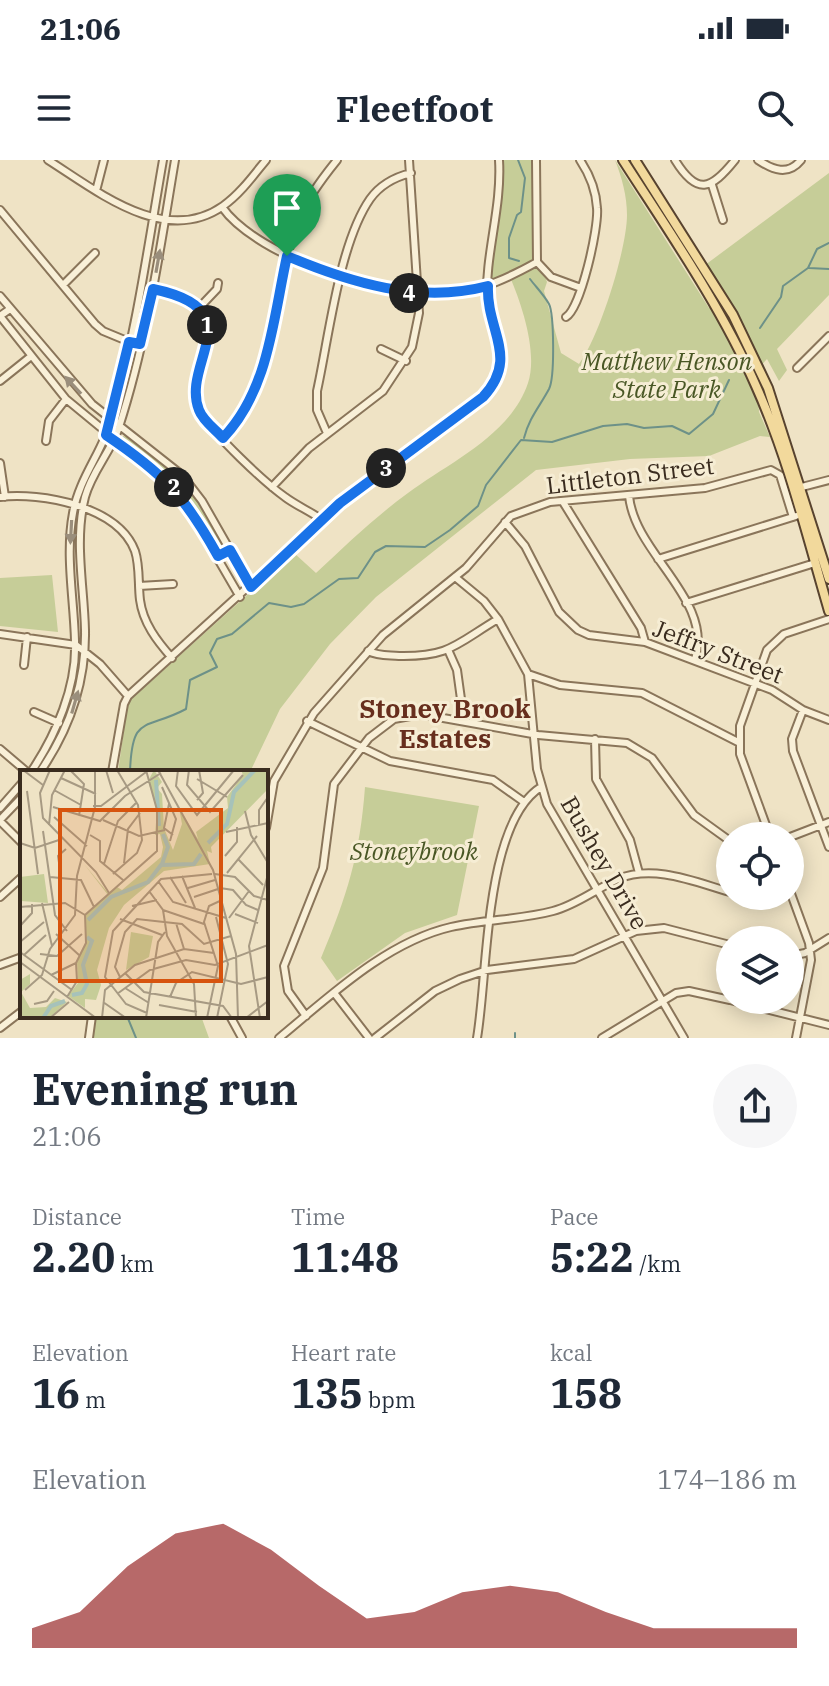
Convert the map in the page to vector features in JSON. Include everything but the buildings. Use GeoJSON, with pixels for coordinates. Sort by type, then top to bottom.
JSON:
{"type":"FeatureCollection","features":[{"type":"Feature","properties":{"kind":"main road"},"geometry":{"type":"LineString","coordinates":[[623,160],[672,230]]}},
{"type":"Feature","properties":{"kind":"main road"},"geometry":{"type":"LineString","coordinates":[[635,160],[724,322],[766,408],[829,579]]}},
{"type":"Feature","properties":{"kind":"main road"},"geometry":{"type":"LineString","coordinates":[[677,257],[694,267],[733,315],[768,388],[797,488],[796,516],[822,561],[829,611]]}},
{"type":"Feature","properties":{"kind":"street"},"geometry":{"type":"LineString","coordinates":[[48,160],[96,191],[155,217],[191,220],[222,207],[266,160]]}},
{"type":"Feature","properties":{"kind":"street"},"geometry":{"type":"LineString","coordinates":[[96,191],[104,160]]}},
{"type":"Feature","properties":{"kind":"street"},"geometry":{"type":"LineString","coordinates":[[30,770],[57,722],[70,684],[76,645],[70,548],[74,505],[81,481],[111,420],[155,217],[163,160]]}},
{"type":"Feature","properties":{"kind":"street"},"geometry":{"type":"LineString","coordinates":[[41,770],[66,726],[76,698],[85,650],[80,548],[83,509],[89,486],[119,427],[153,289],[175,160]]}},
{"type":"Feature","properties":{"kind":"street"},"geometry":{"type":"LineString","coordinates":[[223,438],[245,413],[257,388],[287,256],[300,215],[337,160]]}},
{"type":"Feature","properties":{"kind":"street"},"geometry":{"type":"LineString","coordinates":[[272,487],[327,433],[383,391],[406,361],[417,329],[418,294],[409,160]]}},
{"type":"Feature","properties":{"kind":"street"},"geometry":{"type":"LineString","coordinates":[[112,770],[128,696],[322,520],[491,389],[501,360],[499,336],[489,312],[488,286],[501,189],[499,160]]}},
{"type":"Feature","properties":{"kind":"street"},"geometry":{"type":"LineString","coordinates":[[536,160],[537,262],[551,277],[581,288]]}},
{"type":"Feature","properties":{"kind":"street"},"geometry":{"type":"LineString","coordinates":[[566,317],[573,312],[581,288],[598,213],[593,185],[580,160]]}},
{"type":"Feature","properties":{"kind":"street"},"geometry":{"type":"LineString","coordinates":[[675,160],[690,181],[712,185]]}},
{"type":"Feature","properties":{"kind":"street"},"geometry":{"type":"LineString","coordinates":[[712,185],[735,160]]}},
{"type":"Feature","properties":{"kind":"street"},"geometry":{"type":"LineString","coordinates":[[758,160],[773,170],[787,171],[801,160]]}},
{"type":"Feature","properties":{"kind":"street"},"geometry":{"type":"LineString","coordinates":[[327,433],[317,410],[317,391],[353,236],[370,200],[389,181],[411,173]]}},
{"type":"Feature","properties":{"kind":"street"},"geometry":{"type":"LineString","coordinates":[[712,185],[723,220]]}},
{"type":"Feature","properties":{"kind":"street"},"geometry":{"type":"LineString","coordinates":[[222,207],[253,236],[287,256],[342,275],[418,294],[450,294],[488,286],[537,262]]}},
{"type":"Feature","properties":{"kind":"street"},"geometry":{"type":"LineString","coordinates":[[0,210],[103,331],[140,344]]}},
{"type":"Feature","properties":{"kind":"street"},"geometry":{"type":"LineString","coordinates":[[63,285],[95,253]]}},
{"type":"Feature","properties":{"kind":"street"},"geometry":{"type":"LineString","coordinates":[[198,309],[217,289],[218,283]]}},
{"type":"Feature","properties":{"kind":"street"},"geometry":{"type":"LineString","coordinates":[[153,289],[178,296],[198,309],[208,333],[197,404],[204,418],[272,487],[322,520]]}},
{"type":"Feature","properties":{"kind":"street"},"geometry":{"type":"LineString","coordinates":[[0,296],[73,385],[119,427],[182,475],[202,501],[251,587]]}},
{"type":"Feature","properties":{"kind":"street"},"geometry":{"type":"LineString","coordinates":[[10,309],[0,316],[66,399],[179,492],[240,597]]}},
{"type":"Feature","properties":{"kind":"street"},"geometry":{"type":"LineString","coordinates":[[797,368],[827,341]]}},
{"type":"Feature","properties":{"kind":"street"},"geometry":{"type":"LineString","coordinates":[[381,349],[406,361]]}},
{"type":"Feature","properties":{"kind":"street"},"geometry":{"type":"LineString","coordinates":[[0,381],[30,357]]}},
{"type":"Feature","properties":{"kind":"street"},"geometry":{"type":"LineString","coordinates":[[46,441],[49,421],[66,399]]}},
{"type":"Feature","properties":{"kind":"street"},"geometry":{"type":"LineString","coordinates":[[0,463],[2,497],[38,496],[74,505],[106,520],[130,541],[136,557],[147,623],[172,658]]}},
{"type":"Feature","properties":{"kind":"street","name":"Littleton Street"},"geometry":{"type":"LineString","coordinates":[[268,816],[274,781],[307,721],[368,651],[402,617],[478,556],[505,522],[535,506],[705,488],[773,470],[780,475],[796,516]]}},
{"type":"Feature","properties":{"kind":"street"},"geometry":{"type":"LineString","coordinates":[[797,488],[829,480]]}},
{"type":"Feature","properties":{"kind":"street"},"geometry":{"type":"LineString","coordinates":[[629,496],[633,520],[686,603],[700,633],[695,660]]}},
{"type":"Feature","properties":{"kind":"street"},"geometry":{"type":"LineString","coordinates":[[563,502],[641,628],[645,642]]}},
{"type":"Feature","properties":{"kind":"street"},"geometry":{"type":"LineString","coordinates":[[658,559],[796,516]]}},
{"type":"Feature","properties":{"kind":"street","name":"Jeffry Street"},"geometry":{"type":"LineString","coordinates":[[505,522],[525,546],[559,612],[572,626],[589,635],[645,642],[695,660],[829,720]]}},
{"type":"Feature","properties":{"kind":"street"},"geometry":{"type":"LineString","coordinates":[[218,556],[230,550]]}},
{"type":"Feature","properties":{"kind":"street"},"geometry":{"type":"LineString","coordinates":[[686,603],[822,561]]}},
{"type":"Feature","properties":{"kind":"street","name":"Bushey Drive"},"geometry":{"type":"LineString","coordinates":[[455,577],[484,601],[498,619],[528,674],[541,787],[684,1038]]}},
{"type":"Feature","properties":{"kind":"street"},"geometry":{"type":"LineString","coordinates":[[139,586],[173,584]]}},
{"type":"Feature","properties":{"kind":"street"},"geometry":{"type":"LineString","coordinates":[[368,651],[377,655],[414,656],[449,652],[498,619]]}},
{"type":"Feature","properties":{"kind":"street"},"geometry":{"type":"LineString","coordinates":[[765,822],[738,742],[754,684],[767,650],[777,640],[795,629],[829,619]]}},
{"type":"Feature","properties":{"kind":"street"},"geometry":{"type":"LineString","coordinates":[[0,634],[76,645],[126,690],[128,696]]}},
{"type":"Feature","properties":{"kind":"street"},"geometry":{"type":"LineString","coordinates":[[24,665],[27,637]]}},
{"type":"Feature","properties":{"kind":"street"},"geometry":{"type":"LineString","coordinates":[[449,652],[457,670],[464,721]]}},
{"type":"Feature","properties":{"kind":"street"},"geometry":{"type":"LineString","coordinates":[[528,674],[560,685],[642,693],[738,742]]}},
{"type":"Feature","properties":{"kind":"street"},"geometry":{"type":"LineString","coordinates":[[803,710],[792,739],[793,751],[829,847]]}},
{"type":"Feature","properties":{"kind":"street"},"geometry":{"type":"LineString","coordinates":[[34,712],[66,726]]}},
{"type":"Feature","properties":{"kind":"street"},"geometry":{"type":"LineString","coordinates":[[306,1016],[288,991],[284,966],[323,868],[334,784],[382,726],[403,716],[421,714],[533,733],[627,743],[646,753],[694,815],[716,831]]}},
{"type":"Feature","properties":{"kind":"street"},"geometry":{"type":"LineString","coordinates":[[307,721],[390,761],[493,780],[524,802]]}},
{"type":"Feature","properties":{"kind":"street"},"geometry":{"type":"LineString","coordinates":[[595,739],[596,779],[630,840],[639,873]]}},
{"type":"Feature","properties":{"kind":"street"},"geometry":{"type":"LineString","coordinates":[[0,749],[26,770]]}},
{"type":"Feature","properties":{"kind":"street"},"geometry":{"type":"LineString","coordinates":[[0,808],[20,785]]}},
{"type":"Feature","properties":{"kind":"street"},"geometry":{"type":"LineString","coordinates":[[477,1038],[487,970],[490,919],[504,839],[524,802],[541,787]]}},
{"type":"Feature","properties":{"kind":"street"},"geometry":{"type":"LineString","coordinates":[[20,799],[0,821],[20,841]]}},
{"type":"Feature","properties":{"kind":"street"},"geometry":{"type":"LineString","coordinates":[[804,832],[829,822]]}},
{"type":"Feature","properties":{"kind":"street"},"geometry":{"type":"LineString","coordinates":[[279,1038],[409,942],[448,927],[552,911],[639,873],[670,875],[716,888]]}},
{"type":"Feature","properties":{"kind":"street"},"geometry":{"type":"LineString","coordinates":[[0,897],[20,879]]}},
{"type":"Feature","properties":{"kind":"street"},"geometry":{"type":"LineString","coordinates":[[796,910],[810,949],[810,974],[796,1038]]}},
{"type":"Feature","properties":{"kind":"street"},"geometry":{"type":"LineString","coordinates":[[335,994],[372,1038],[435,991],[487,970],[559,963],[592,952],[625,935],[664,928],[716,941]]}},
{"type":"Feature","properties":{"kind":"street"},"geometry":{"type":"LineString","coordinates":[[804,951],[829,938]]}},
{"type":"Feature","properties":{"kind":"street"},"geometry":{"type":"LineString","coordinates":[[0,965],[20,958]]}},
{"type":"Feature","properties":{"kind":"street"},"geometry":{"type":"LineString","coordinates":[[602,1038],[664,999],[689,991],[716,997]]}},
{"type":"Feature","properties":{"kind":"street"},"geometry":{"type":"LineString","coordinates":[[0,1028],[20,1013]]}},
{"type":"Feature","properties":{"kind":"street"},"geometry":{"type":"LineString","coordinates":[[792,1014],[829,1025]]}},
{"type":"Feature","properties":{"kind":"street"},"geometry":{"type":"LineString","coordinates":[[89,1038],[92,1018]]}},
{"type":"Feature","properties":{"kind":"street"},"geometry":{"type":"LineString","coordinates":[[231,1018],[242,1038]]}},
{"type":"Feature","properties":{"kind":"green space","name":"Matthew Henson State Park"},"geometry":{"type":"Polygon","coordinates":[[[499,160],[536,160],[535,250],[547,282],[544,291],[561,353],[579,364],[603,314],[626,230],[625,194],[615,160],[709,308],[716,303],[697,271],[829,173],[829,295],[777,349],[787,370],[779,381],[767,359],[757,370],[759,412],[770,437],[760,436],[709,456],[630,459],[536,470],[376,597],[330,644],[280,709],[251,770],[118,770],[128,702],[294,553],[316,573],[396,502],[477,446],[508,418],[528,383],[530,344],[524,315],[510,277],[488,286],[499,160]]]}},
{"type":"Feature","properties":{"kind":"green space"},"geometry":{"type":"Polygon","coordinates":[[[123,436],[139,441],[169,466],[196,500],[227,549],[219,553],[188,505],[165,479],[121,443],[123,436]]]}},
{"type":"Feature","properties":{"kind":"green space"},"geometry":{"type":"Polygon","coordinates":[[[52,575],[58,632],[0,626],[0,578],[52,575]]]}},
{"type":"Feature","properties":{"kind":"green space","name":"Stoneybrook"},"geometry":{"type":"Polygon","coordinates":[[[365,787],[479,806],[457,915],[405,933],[337,981],[321,958],[351,875],[360,834],[365,787]]]}},
{"type":"Feature","properties":{"kind":"green space"},"geometry":{"type":"Polygon","coordinates":[[[96,1018],[202,1018],[209,1038],[92,1038],[96,1018]]]}},
{"type":"Feature","properties":{"kind":"waterway"},"geometry":{"type":"LineString","coordinates":[[518,160],[525,178],[521,212],[509,238],[509,258],[519,261]]}},
{"type":"Feature","properties":{"kind":"waterway"},"geometry":{"type":"LineString","coordinates":[[760,328],[781,297],[783,286],[808,268],[817,249],[829,243]]}},
{"type":"Feature","properties":{"kind":"waterway"},"geometry":{"type":"LineString","coordinates":[[809,268],[829,269]]}},
{"type":"Feature","properties":{"kind":"waterway"},"geometry":{"type":"LineString","coordinates":[[524,438],[549,389],[553,359],[549,304],[530,279]]}},
{"type":"Feature","properties":{"kind":"waterway"},"geometry":{"type":"LineString","coordinates":[[130,770],[131,753],[138,732],[151,723],[186,709],[190,680],[217,667],[210,653],[217,639],[232,634],[269,603],[291,607],[304,604],[339,579],[358,578],[375,552],[386,546],[425,547],[478,506],[486,485],[521,440],[552,442],[603,426],[627,424],[644,428],[672,426],[689,434],[713,414],[729,380]]}},
{"type":"Feature","properties":{"kind":"waterway"},"geometry":{"type":"LineString","coordinates":[[128,1018],[136,1038]]}},
{"type":"Feature","properties":{"kind":"waterway"},"geometry":{"type":"LineString","coordinates":[[515,1033],[515,1038]]}},
{"type":"Feature","properties":{"kind":"district","name":"Stoney Brook Estates"},"geometry":{"type":"Point","coordinates":[445,724]}},
{"type":"Feature","properties":{"kind":"route"},"geometry":{"type":"LineString","coordinates":[[287,256],[407,293],[450,294],[488,286],[489,312],[499,336],[500,370],[491,389],[483,397],[340,503],[251,587],[230,550],[218,556],[179,492],[156,470],[106,435],[129,342],[140,344],[153,289],[188,301],[205,320],[207,344],[196,394],[197,404],[204,418],[223,438],[245,413],[257,388],[287,256]]}}]}
